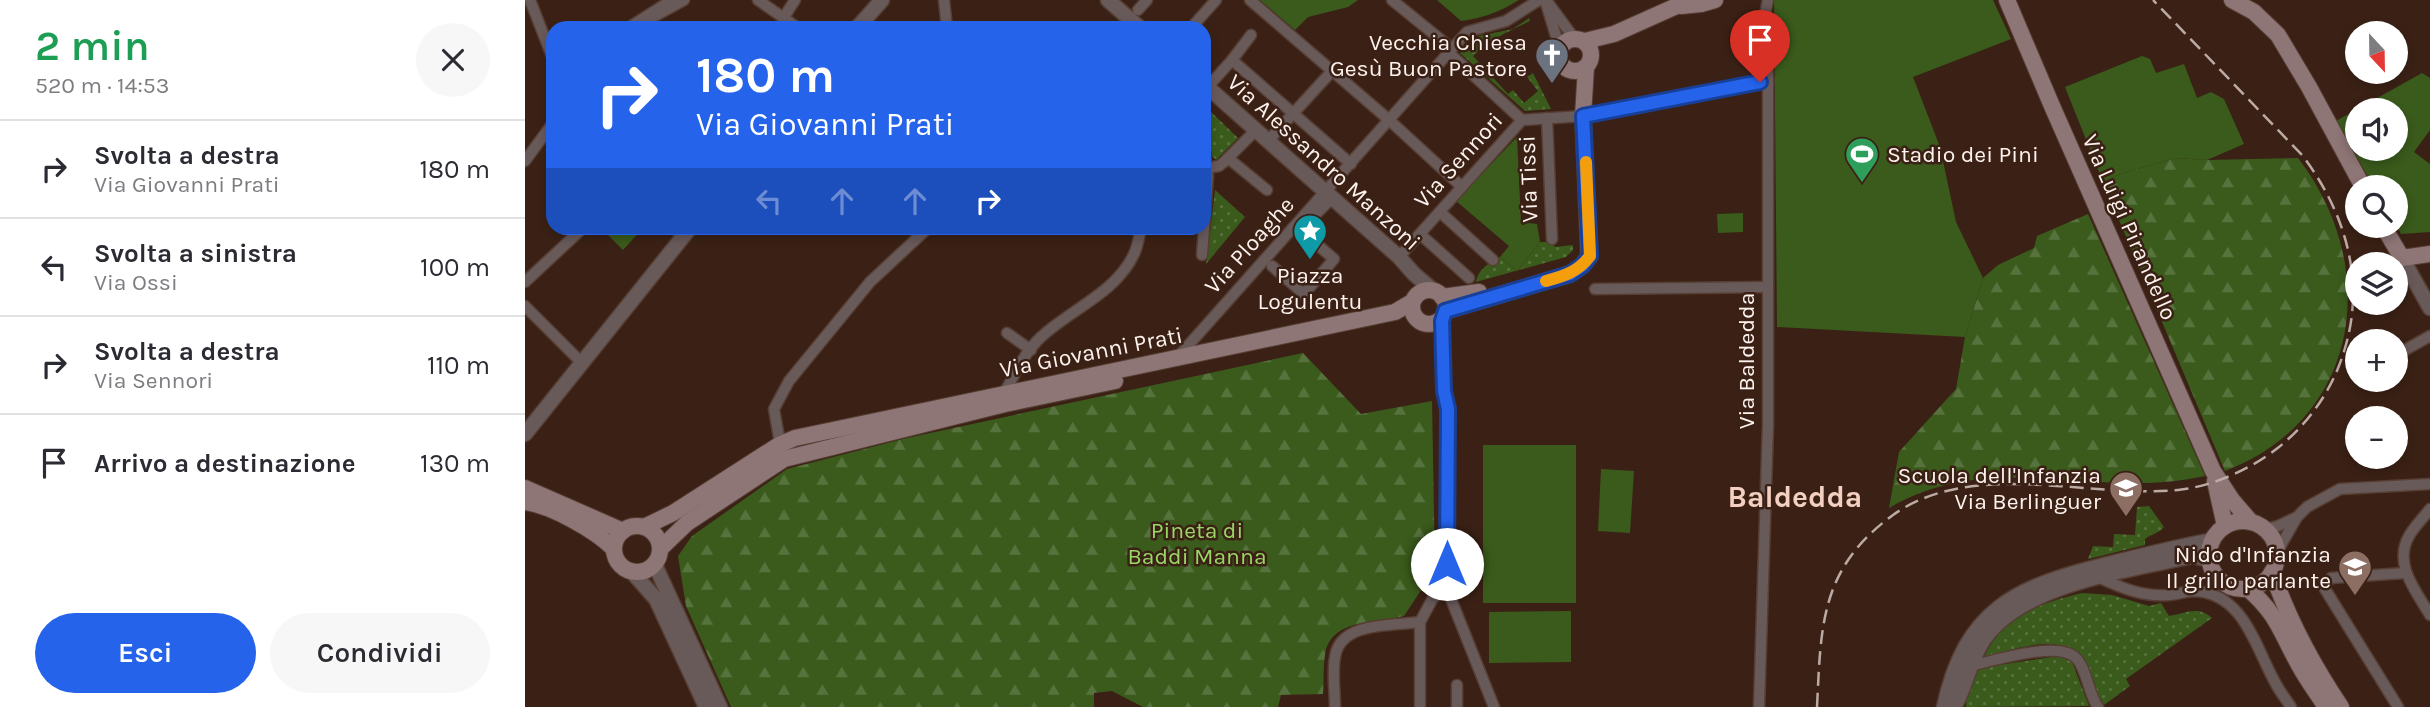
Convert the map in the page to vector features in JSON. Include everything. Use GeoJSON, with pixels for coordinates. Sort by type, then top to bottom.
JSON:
{"type":"FeatureCollection","features":[{"type":"Feature","properties":{"kind":"main road"},"geometry":{"type":"LineString","coordinates":[[1584,51],[1564,43],[1560,49],[1560,61],[1569,69],[1577,71],[1584,51],[1615,34],[1684,3],[1701,5],[1715,0]]}},
{"type":"Feature","properties":{"kind":"main road","name":"Via Luigi Pirandello"},"geometry":{"type":"LineString","coordinates":[[2007,0],[2213,471],[2232,500],[2258,525]]}},
{"type":"Feature","properties":{"kind":"main road"},"geometry":{"type":"LineString","coordinates":[[2232,0],[2255,12],[2278,35],[2357,175]]}},
{"type":"Feature","properties":{"kind":"main road"},"geometry":{"type":"LineString","coordinates":[[1439,308],[1423,291],[1414,305],[1424,323],[1439,308],[1574,260],[1589,242],[1583,116],[1584,51]]}},
{"type":"Feature","properties":{"kind":"main road"},"geometry":{"type":"LineString","coordinates":[[1569,69],[1583,116]]}},
{"type":"Feature","properties":{"kind":"main road"},"geometry":{"type":"LineString","coordinates":[[2408,257],[2430,254]]}},
{"type":"Feature","properties":{"kind":"main road","name":"Via Giovanni Prati"},"geometry":{"type":"LineString","coordinates":[[661,548],[687,523],[781,452],[795,438],[1395,312],[1414,305]]}},
{"type":"Feature","properties":{"kind":"main road","name":"Via Giovanni Prati"},"geometry":{"type":"LineString","coordinates":[[645,527],[781,452],[1171,370],[1414,305]]}},
{"type":"Feature","properties":{"kind":"main road","name":"Via Luigi Pirandello"},"geometry":{"type":"LineString","coordinates":[[2213,471],[2225,526]]}},
{"type":"Feature","properties":{"kind":"main road"},"geometry":{"type":"LineString","coordinates":[[525,474],[541,495]]}},
{"type":"Feature","properties":{"kind":"main road"},"geometry":{"type":"LineString","coordinates":[[525,488],[623,531]]}},
{"type":"Feature","properties":{"kind":"main road"},"geometry":{"type":"LineString","coordinates":[[525,502],[544,507],[601,536],[614,549]]}},
{"type":"Feature","properties":{"kind":"main road"},"geometry":{"type":"LineString","coordinates":[[2273,572],[2264,581],[2247,588],[2237,588],[2219,578],[2210,560],[2213,540],[2225,526],[2242,521],[2258,525],[2275,543],[2277,552],[2273,572],[2285,610],[2315,670],[2341,707]]}},
{"type":"Feature","properties":{"kind":"main road"},"geometry":{"type":"LineString","coordinates":[[637,526],[645,527],[658,537],[661,548],[656,565],[645,572],[633,573],[617,562],[614,549],[618,536],[623,531],[637,526]]}},
{"type":"Feature","properties":{"kind":"main road"},"geometry":{"type":"LineString","coordinates":[[2247,588],[2264,603],[2274,617],[2300,667],[2326,707]]}},
{"type":"Feature","properties":{"kind":"street"},"geometry":{"type":"LineString","coordinates":[[639,21],[672,0]]}},
{"type":"Feature","properties":{"kind":"street"},"geometry":{"type":"LineString","coordinates":[[649,21],[684,0]]}},
{"type":"Feature","properties":{"kind":"street"},"geometry":{"type":"LineString","coordinates":[[758,0],[788,21]]}},
{"type":"Feature","properties":{"kind":"street"},"geometry":{"type":"LineString","coordinates":[[783,17],[795,0]]}},
{"type":"Feature","properties":{"kind":"street"},"geometry":{"type":"LineString","coordinates":[[863,21],[882,0]]}},
{"type":"Feature","properties":{"kind":"street"},"geometry":{"type":"LineString","coordinates":[[944,0],[946,21]]}},
{"type":"Feature","properties":{"kind":"street"},"geometry":{"type":"LineString","coordinates":[[1108,0],[1132,21]]}},
{"type":"Feature","properties":{"kind":"street"},"geometry":{"type":"LineString","coordinates":[[1138,10],[1147,0]]}},
{"type":"Feature","properties":{"kind":"street"},"geometry":{"type":"LineString","coordinates":[[1197,21],[1216,0]]}},
{"type":"Feature","properties":{"kind":"street"},"geometry":{"type":"LineString","coordinates":[[1250,0],[1388,118],[1462,187]]}},
{"type":"Feature","properties":{"kind":"street"},"geometry":{"type":"LineString","coordinates":[[1392,0],[1523,120]]}},
{"type":"Feature","properties":{"kind":"street"},"geometry":{"type":"LineString","coordinates":[[1272,266],[1304,294],[1334,259],[1300,230],[1350,164],[1467,32],[1506,21],[1539,0]]}},
{"type":"Feature","properties":{"kind":"street"},"geometry":{"type":"LineString","coordinates":[[1546,0],[1560,49]]}},
{"type":"Feature","properties":{"kind":"street"},"geometry":{"type":"LineString","coordinates":[[1546,0],[1584,51]]}},
{"type":"Feature","properties":{"kind":"street","name":"Via Baldedda"},"geometry":{"type":"LineString","coordinates":[[1759,0],[1765,14]]}},
{"type":"Feature","properties":{"kind":"street","name":"Via Baldedda"},"geometry":{"type":"LineString","coordinates":[[1759,707],[1767,435],[1768,80],[1765,14],[1768,0]]}},
{"type":"Feature","properties":{"kind":"street"},"geometry":{"type":"LineString","coordinates":[[532,1],[546,40]]}},
{"type":"Feature","properties":{"kind":"street"},"geometry":{"type":"LineString","coordinates":[[1211,82],[1232,60],[1251,34]]}},
{"type":"Feature","properties":{"kind":"street"},"geometry":{"type":"LineString","coordinates":[[1232,60],[1350,164]]}},
{"type":"Feature","properties":{"kind":"street"},"geometry":{"type":"LineString","coordinates":[[1268,141],[1332,71]]}},
{"type":"Feature","properties":{"kind":"street","name":"Via Sennori"},"geometry":{"type":"LineString","coordinates":[[1399,257],[1523,120],[1583,116],[1768,80]]}},
{"type":"Feature","properties":{"kind":"street","name":"Via Alessandro Manzoni"},"geometry":{"type":"LineString","coordinates":[[1211,93],[1399,257],[1439,308]]}},
{"type":"Feature","properties":{"kind":"street","name":"Via Tissi"},"geometry":{"type":"LineString","coordinates":[[1547,118],[1552,239]]}},
{"type":"Feature","properties":{"kind":"street"},"geometry":{"type":"LineString","coordinates":[[1211,167],[1219,166],[1256,130]]}},
{"type":"Feature","properties":{"kind":"street"},"geometry":{"type":"LineString","coordinates":[[525,161],[546,132]]}},
{"type":"Feature","properties":{"kind":"street","name":"Via Ploaghe"},"geometry":{"type":"LineString","coordinates":[[1228,158],[1267,190]]}},
{"type":"Feature","properties":{"kind":"street","name":"Via Ploaghe"},"geometry":{"type":"LineString","coordinates":[[1177,358],[1328,195]]}},
{"type":"Feature","properties":{"kind":"street"},"geometry":{"type":"LineString","coordinates":[[1440,212],[1493,260]]}},
{"type":"Feature","properties":{"kind":"street"},"geometry":{"type":"LineString","coordinates":[[1420,234],[1469,278]]}},
{"type":"Feature","properties":{"kind":"street"},"geometry":{"type":"LineString","coordinates":[[525,282],[575,235]]}},
{"type":"Feature","properties":{"kind":"street"},"geometry":{"type":"LineString","coordinates":[[525,434],[684,235]]}},
{"type":"Feature","properties":{"kind":"street"},"geometry":{"type":"LineString","coordinates":[[781,452],[774,409],[789,381],[870,282],[920,235]]}},
{"type":"Feature","properties":{"kind":"street"},"geometry":{"type":"LineString","coordinates":[[1005,392],[1040,338],[1111,286],[1124,272],[1135,253],[1139,235]]}},
{"type":"Feature","properties":{"kind":"street"},"geometry":{"type":"LineString","coordinates":[[1202,255],[1203,235]]}},
{"type":"Feature","properties":{"kind":"street"},"geometry":{"type":"LineString","coordinates":[[2408,269],[2430,308]]}},
{"type":"Feature","properties":{"kind":"street","name":"Via Alessandro Manzoni"},"geometry":{"type":"LineString","coordinates":[[1414,274],[1414,305]]}},
{"type":"Feature","properties":{"kind":"street"},"geometry":{"type":"LineString","coordinates":[[1595,289],[1768,287]]}},
{"type":"Feature","properties":{"kind":"street"},"geometry":{"type":"LineString","coordinates":[[525,306],[582,363]]}},
{"type":"Feature","properties":{"kind":"street"},"geometry":{"type":"LineString","coordinates":[[1439,308],[1448,409],[1447,589],[1494,707]]}},
{"type":"Feature","properties":{"kind":"street"},"geometry":{"type":"LineString","coordinates":[[1007,334],[1031,350]]}},
{"type":"Feature","properties":{"kind":"street"},"geometry":{"type":"LineString","coordinates":[[2408,348],[2430,336]]}},
{"type":"Feature","properties":{"kind":"street"},"geometry":{"type":"LineString","coordinates":[[2277,552],[2297,517],[2307,507],[2340,489],[2430,484]]}},
{"type":"Feature","properties":{"kind":"street"},"geometry":{"type":"LineString","coordinates":[[2430,509],[2408,537],[2403,553],[2405,573],[2430,614]]}},
{"type":"Feature","properties":{"kind":"street"},"geometry":{"type":"LineString","coordinates":[[2258,525],[2284,524],[2297,517]]}},
{"type":"Feature","properties":{"kind":"street"},"geometry":{"type":"LineString","coordinates":[[1944,707],[1953,676],[1976,630],[2014,596],[2043,582],[2070,574],[2213,540]]}},
{"type":"Feature","properties":{"kind":"street"},"geometry":{"type":"LineString","coordinates":[[1954,707],[1970,666],[1985,639],[1994,627],[2021,605],[2071,585],[2192,556],[2210,560]]}},
{"type":"Feature","properties":{"kind":"street"},"geometry":{"type":"LineString","coordinates":[[656,565],[720,707]]}},
{"type":"Feature","properties":{"kind":"street"},"geometry":{"type":"LineString","coordinates":[[633,573],[656,599],[706,707]]}},
{"type":"Feature","properties":{"kind":"street"},"geometry":{"type":"LineString","coordinates":[[2398,707],[2325,589],[2325,584],[2332,578],[2405,573]]}},
{"type":"Feature","properties":{"kind":"street"},"geometry":{"type":"LineString","coordinates":[[2100,578],[2143,595],[2166,596],[2193,591],[2214,596],[2234,608],[2249,629],[2275,684],[2291,707]]}},
{"type":"Feature","properties":{"kind":"street"},"geometry":{"type":"LineString","coordinates":[[1420,707],[1420,622],[1433,598],[1447,589]]}},
{"type":"Feature","properties":{"kind":"street"},"geometry":{"type":"LineString","coordinates":[[1335,707],[1335,654],[1340,643],[1350,633],[1364,628],[1420,622]]}},
{"type":"Feature","properties":{"kind":"street"},"geometry":{"type":"LineString","coordinates":[[1970,666],[2044,651],[2064,652],[2081,664],[2092,698],[2098,707]]}},
{"type":"Feature","properties":{"kind":"street"},"geometry":{"type":"LineString","coordinates":[[1457,685],[1457,707]]}},
{"type":"Feature","properties":{"kind":"green space"},"geometry":{"type":"Polygon","coordinates":[[[1260,0],[1358,0],[1348,7],[1308,17],[1295,30],[1260,0]]]}},
{"type":"Feature","properties":{"kind":"green space"},"geometry":{"type":"Polygon","coordinates":[[[1437,0],[1519,0],[1491,14],[1461,21],[1437,0]]]}},
{"type":"Feature","properties":{"kind":"green space","name":"Stadio dei Pini"},"geometry":{"type":"Polygon","coordinates":[[[1774,0],[1993,0],[2011,39],[1913,77],[1940,147],[1956,222],[1983,278],[1965,337],[1777,327],[1774,0]]]}},
{"type":"Feature","properties":{"kind":"green space"},"geometry":{"type":"Polygon","coordinates":[[[1529,18],[1530,21],[1493,40],[1473,56],[1508,94],[1513,90],[1524,103],[1538,91],[1527,77],[1533,73],[1551,109],[1525,111],[1460,53],[1479,36],[1513,29],[1529,18]]]}},
{"type":"Feature","properties":{"kind":"green space"},"geometry":{"type":"Polygon","coordinates":[[[2142,56],[2150,59],[2156,73],[2184,64],[2197,98],[2211,92],[2224,99],[2244,144],[2207,160],[2175,158],[2123,173],[2103,182],[2065,87],[2142,56]]]}},
{"type":"Feature","properties":{"kind":"green space"},"geometry":{"type":"Polygon","coordinates":[[[2422,73],[2430,78],[2430,130],[2414,152],[2430,164],[2430,232],[2408,234],[2408,175],[2367,175],[2359,161],[2408,161],[2408,98],[2377,98],[2402,84],[2408,84],[2408,81],[2422,73]]]}},
{"type":"Feature","properties":{"kind":"green space"},"geometry":{"type":"Polygon","coordinates":[[[1211,112],[1238,138],[1216,160],[1212,156],[1211,112]]]}},
{"type":"Feature","properties":{"kind":"green space"},"geometry":{"type":"Polygon","coordinates":[[[2345,116],[2345,137],[2336,121],[2345,116]]]}},
{"type":"Feature","properties":{"kind":"green space"},"geometry":{"type":"Polygon","coordinates":[[[1517,137],[1521,222],[1537,224],[1540,242],[1517,271],[1500,257],[1509,246],[1456,201],[1517,137]]]}},
{"type":"Feature","properties":{"kind":"green space"},"geometry":{"type":"Polygon","coordinates":[[[2175,158],[2298,158],[2325,201],[2341,246],[2345,272],[2346,315],[2344,336],[2330,378],[2306,415],[2271,447],[2225,471],[2103,182],[2123,173],[2175,158]]]}},
{"type":"Feature","properties":{"kind":"green space"},"geometry":{"type":"Polygon","coordinates":[[[1215,190],[1245,217],[1206,264],[1211,235],[1215,190]]]}},
{"type":"Feature","properties":{"kind":"green space"},"geometry":{"type":"Polygon","coordinates":[[[1743,213],[1743,232],[1718,233],[1717,214],[1743,213]]]}},
{"type":"Feature","properties":{"kind":"green space"},"geometry":{"type":"Polygon","coordinates":[[[2088,214],[2205,476],[2164,482],[2125,483],[2046,478],[1968,481],[1929,490],[1889,508],[1899,452],[1956,389],[1965,337],[1983,278],[1998,265],[2034,248],[2037,236],[2088,214]]]}},
{"type":"Feature","properties":{"kind":"green space"},"geometry":{"type":"Polygon","coordinates":[[[608,235],[637,235],[623,250],[608,235]]]}},
{"type":"Feature","properties":{"kind":"green space"},"geometry":{"type":"Polygon","coordinates":[[[1540,242],[1552,242],[1555,247],[1573,245],[1573,250],[1566,257],[1517,271],[1540,242]]]}},
{"type":"Feature","properties":{"kind":"green space"},"geometry":{"type":"Polygon","coordinates":[[[1500,257],[1517,271],[1476,282],[1482,270],[1500,257]]]}},
{"type":"Feature","properties":{"kind":"green space","name":"Pineta di Baddi Manna"},"geometry":{"type":"Polygon","coordinates":[[[1303,353],[1361,414],[1432,401],[1435,569],[1404,616],[1357,624],[1336,634],[1325,655],[1323,694],[1281,695],[1278,707],[1143,707],[1112,691],[1094,693],[1094,707],[731,707],[686,606],[678,556],[692,536],[787,469],[907,438],[1303,353]]]}},
{"type":"Feature","properties":{"kind":"green space"},"geometry":{"type":"Polygon","coordinates":[[[1483,445],[1576,445],[1576,603],[1483,603],[1483,445]]]}},
{"type":"Feature","properties":{"kind":"green space"},"geometry":{"type":"Polygon","coordinates":[[[1601,469],[1634,471],[1630,533],[1598,531],[1601,469]]]}},
{"type":"Feature","properties":{"kind":"green space"},"geometry":{"type":"Polygon","coordinates":[[[2149,506],[2164,527],[2145,539],[2145,545],[2088,559],[2093,546],[2113,547],[2114,534],[2135,535],[2137,507],[2149,506]]]}},
{"type":"Feature","properties":{"kind":"green space"},"geometry":{"type":"Polygon","coordinates":[[[2082,593],[2112,595],[2149,606],[2161,603],[2169,616],[2196,611],[2212,618],[2126,679],[2130,686],[2104,705],[2083,660],[2074,651],[2063,646],[2050,644],[2022,647],[1984,658],[2000,632],[2011,622],[2052,601],[2082,593]]]}},
{"type":"Feature","properties":{"kind":"green space"},"geometry":{"type":"Polygon","coordinates":[[[1571,611],[1571,662],[1489,663],[1489,612],[1571,611]]]}},
{"type":"Feature","properties":{"kind":"green space"},"geometry":{"type":"Polygon","coordinates":[[[2059,656],[2072,662],[2089,706],[1966,707],[1967,686],[1978,668],[2059,656]]]}},
{"type":"Feature","properties":{"kind":"railway"},"geometry":{"type":"LineString","coordinates":[[1817,707],[1820,650],[1829,600],[1851,556],[1869,535],[1893,515],[1925,498],[1959,488],[1995,484],[2143,491],[2178,490],[2205,485],[2244,469],[2291,437],[2311,415],[2335,376],[2351,322],[2353,296],[2347,246],[2329,199],[2302,155],[2153,0]]}},
{"type":"Feature","properties":{"kind":"slow traffic"},"geometry":{"type":"LineString","coordinates":[[1546,281],[1570,274],[1590,256],[1586,162]]}},
{"type":"Feature","properties":{"kind":"place","name":"Vecchia Chiesa Gesù Buon Pastore"},"geometry":{"type":"Point","coordinates":[1552,85]}},
{"type":"Feature","properties":{"kind":"place","name":"Stadio dei Pini"},"geometry":{"type":"Point","coordinates":[1862,184]}},
{"type":"Feature","properties":{"kind":"place","name":"Piazza Logulentu"},"geometry":{"type":"Point","coordinates":[1310,261]}},
{"type":"Feature","properties":{"kind":"place","name":"Scuola dell'Infanzia Via Berlinguer"},"geometry":{"type":"Point","coordinates":[2126,518]}},
{"type":"Feature","properties":{"kind":"place","name":"Nido d'Infanzia Il grillo parlante"},"geometry":{"type":"Point","coordinates":[2355,597]}},
{"type":"Feature","properties":{"kind":"district","name":"Baldedda"},"geometry":{"type":"Point","coordinates":[1795,497]}},
{"type":"Feature","properties":{"kind":"route"},"geometry":{"type":"LineString","coordinates":[[1447,564],[1448,409],[1444,391],[1442,321],[1445,311],[1570,274],[1590,256],[1583,116],[1760,82]]}}]}
